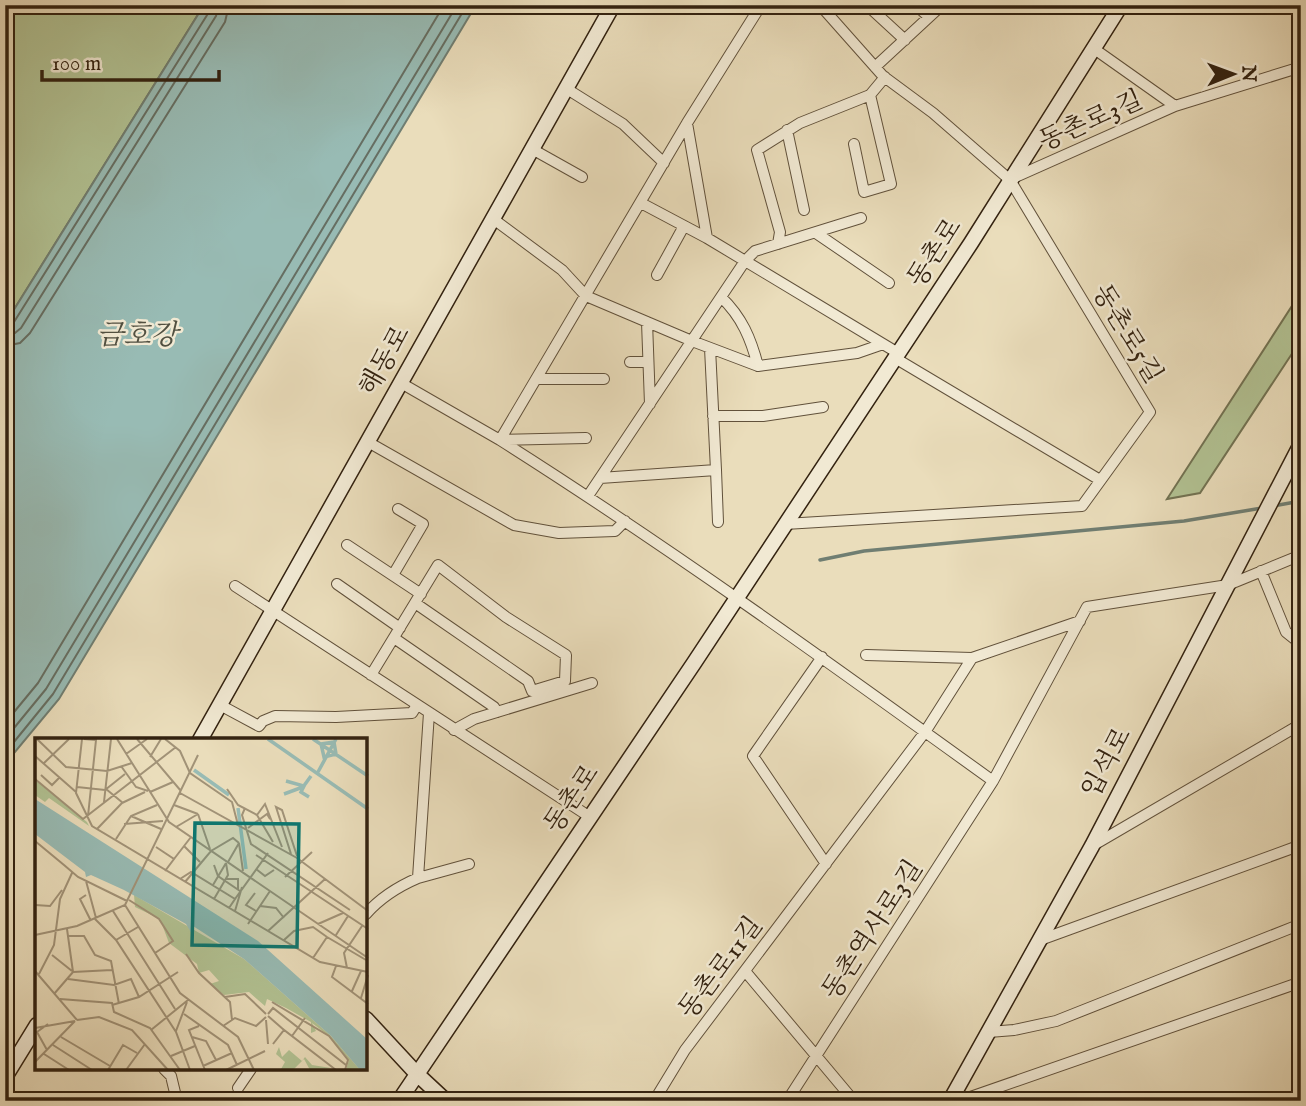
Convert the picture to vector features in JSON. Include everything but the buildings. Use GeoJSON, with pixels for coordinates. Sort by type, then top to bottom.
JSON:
{"type":"FeatureCollection","features":[{"type":"Feature","properties":{"kind":"street","name":"해동로"},"geometry":{"type":"LineString","coordinates":[[201,738],[614,5]]}},
{"type":"Feature","properties":{"kind":"street"},"geometry":{"type":"LineString","coordinates":[[500,440],[687,123],[761,5]]}},
{"type":"Feature","properties":{"kind":"street"},"geometry":{"type":"LineString","coordinates":[[820,5],[884,77],[933,113],[1010,180]]}},
{"type":"Feature","properties":{"kind":"street"},"geometry":{"type":"LineString","coordinates":[[867,5],[905,40]]}},
{"type":"Feature","properties":{"kind":"street"},"geometry":{"type":"LineString","coordinates":[[916,5],[929,17]]}},
{"type":"Feature","properties":{"kind":"street"},"geometry":{"type":"LineString","coordinates":[[875,67],[942,5]]}},
{"type":"Feature","properties":{"kind":"street","name":"동촌로"},"geometry":{"type":"LineString","coordinates":[[399,1101],[896,356],[1121,5]]}},
{"type":"Feature","properties":{"kind":"street","name":"동촌로3길"},"geometry":{"type":"LineString","coordinates":[[1093,48],[1175,106]]}},
{"type":"Feature","properties":{"kind":"street"},"geometry":{"type":"LineString","coordinates":[[1175,106],[1301,67]]}},
{"type":"Feature","properties":{"kind":"street"},"geometry":{"type":"LineString","coordinates":[[778,244],[780,232],[757,150],[800,123],[870,95],[884,77]]}},
{"type":"Feature","properties":{"kind":"street"},"geometry":{"type":"LineString","coordinates":[[567,89],[624,124],[664,163]]}},
{"type":"Feature","properties":{"kind":"street"},"geometry":{"type":"LineString","coordinates":[[854,144],[864,192],[891,184],[870,95]]}},
{"type":"Feature","properties":{"kind":"street","name":"동촌로3길"},"geometry":{"type":"LineString","coordinates":[[1010,180],[1175,106]]}},
{"type":"Feature","properties":{"kind":"street"},"geometry":{"type":"LineString","coordinates":[[687,123],[707,238]]}},
{"type":"Feature","properties":{"kind":"street"},"geometry":{"type":"LineString","coordinates":[[787,130],[804,210]]}},
{"type":"Feature","properties":{"kind":"street"},"geometry":{"type":"LineString","coordinates":[[532,149],[582,177]]}},
{"type":"Feature","properties":{"kind":"street","name":"동촌로5길"},"geometry":{"type":"LineString","coordinates":[[1010,180],[1150,412],[1100,480]]}},
{"type":"Feature","properties":{"kind":"street"},"geometry":{"type":"LineString","coordinates":[[641,203],[707,238],[883,344],[896,356],[1100,480],[1082,506],[785,524]]}},
{"type":"Feature","properties":{"kind":"street"},"geometry":{"type":"LineString","coordinates":[[492,218],[562,270],[586,296],[758,366],[857,353],[883,344]]}},
{"type":"Feature","properties":{"kind":"street"},"geometry":{"type":"LineString","coordinates":[[588,496],[745,261],[755,251],[861,218]]}},
{"type":"Feature","properties":{"kind":"street"},"geometry":{"type":"LineString","coordinates":[[657,275],[684,226]]}},
{"type":"Feature","properties":{"kind":"street"},"geometry":{"type":"LineString","coordinates":[[816,233],[889,283]]}},
{"type":"Feature","properties":{"kind":"street"},"geometry":{"type":"LineString","coordinates":[[721,298],[739,318],[750,338],[758,366]]}},
{"type":"Feature","properties":{"kind":"street"},"geometry":{"type":"LineString","coordinates":[[647,322],[649,404]]}},
{"type":"Feature","properties":{"kind":"street"},"geometry":{"type":"LineString","coordinates":[[710,348],[718,522]]}},
{"type":"Feature","properties":{"kind":"street"},"geometry":{"type":"LineString","coordinates":[[630,362],[648,362]]}},
{"type":"Feature","properties":{"kind":"street"},"geometry":{"type":"LineString","coordinates":[[536,379],[604,379]]}},
{"type":"Feature","properties":{"kind":"street"},"geometry":{"type":"LineString","coordinates":[[401,383],[500,440],[588,496],[737,597],[993,780]]}},
{"type":"Feature","properties":{"kind":"street"},"geometry":{"type":"LineString","coordinates":[[713,416],[763,416],[823,407]]}},
{"type":"Feature","properties":{"kind":"street"},"geometry":{"type":"LineString","coordinates":[[500,440],[586,438]]}},
{"type":"Feature","properties":{"kind":"street"},"geometry":{"type":"LineString","coordinates":[[368,442],[514,525],[559,533],[592,533],[615,531],[625,521]]}},
{"type":"Feature","properties":{"kind":"street","name":"입석로"},"geometry":{"type":"LineString","coordinates":[[950,1101],[1092,846],[1261,520],[1295,464],[1301,444]]}},
{"type":"Feature","properties":{"kind":"street"},"geometry":{"type":"LineString","coordinates":[[600,478],[716,470]]}},
{"type":"Feature","properties":{"kind":"street"},"geometry":{"type":"LineString","coordinates":[[393,575],[423,524],[398,509]]}},
{"type":"Feature","properties":{"kind":"street"},"geometry":{"type":"LineString","coordinates":[[347,545],[393,575],[418,598],[528,681],[532,691],[565,681],[566,655],[506,617],[438,565],[418,598],[371,676]]}},
{"type":"Feature","properties":{"kind":"street"},"geometry":{"type":"LineString","coordinates":[[1228,585],[1301,555]]}},
{"type":"Feature","properties":{"kind":"street"},"geometry":{"type":"LineString","coordinates":[[1261,571],[1286,632],[1301,644]]}},
{"type":"Feature","properties":{"kind":"street"},"geometry":{"type":"LineString","coordinates":[[337,584],[497,712]]}},
{"type":"Feature","properties":{"kind":"street","name":"동촌역사로3길"},"geometry":{"type":"LineString","coordinates":[[787,1101],[993,780],[1087,607],[1228,585]]}},
{"type":"Feature","properties":{"kind":"street"},"geometry":{"type":"LineString","coordinates":[[235,586],[590,817]]}},
{"type":"Feature","properties":{"kind":"street"},"geometry":{"type":"LineString","coordinates":[[866,655],[972,658],[1080,621]]}},
{"type":"Feature","properties":{"kind":"street"},"geometry":{"type":"LineString","coordinates":[[822,657],[753,756],[826,863]]}},
{"type":"Feature","properties":{"kind":"street","name":"동촌로11길"},"geometry":{"type":"LineString","coordinates":[[654,1101],[685,1050],[925,732],[972,658]]}},
{"type":"Feature","properties":{"kind":"street"},"geometry":{"type":"LineString","coordinates":[[454,730],[474,719],[592,683]]}},
{"type":"Feature","properties":{"kind":"street"},"geometry":{"type":"LineString","coordinates":[[220,705],[259,726],[263,720],[275,716],[336,717],[412,713],[417,705]]}},
{"type":"Feature","properties":{"kind":"street"},"geometry":{"type":"LineString","coordinates":[[418,878],[429,713]]}},
{"type":"Feature","properties":{"kind":"street"},"geometry":{"type":"LineString","coordinates":[[1092,846],[1301,724]]}},
{"type":"Feature","properties":{"kind":"street"},"geometry":{"type":"LineString","coordinates":[[1039,940],[1301,845]]}},
{"type":"Feature","properties":{"kind":"street"},"geometry":{"type":"LineString","coordinates":[[368,912],[389,893],[418,878],[469,864]]}},
{"type":"Feature","properties":{"kind":"street"},"geometry":{"type":"LineString","coordinates":[[989,1032],[1056,1021],[1301,924]]}},
{"type":"Feature","properties":{"kind":"street"},"geometry":{"type":"LineString","coordinates":[[745,971],[854,1101]]}},
{"type":"Feature","properties":{"kind":"street"},"geometry":{"type":"LineString","coordinates":[[959,1101],[1301,982]]}},
{"type":"Feature","properties":{"kind":"street"},"geometry":{"type":"LineString","coordinates":[[368,1021],[446,1101]]}},
{"type":"Feature","properties":{"kind":"street"},"geometry":{"type":"LineString","coordinates":[[5,1077],[35,1028]]}},
{"type":"Feature","properties":{"kind":"street"},"geometry":{"type":"LineString","coordinates":[[166,1071],[171,1076],[177,1101]]}},
{"type":"Feature","properties":{"kind":"street"},"geometry":{"type":"LineString","coordinates":[[239,1088],[250,1071]]}},
{"type":"Feature","properties":{"kind":"green space"},"geometry":{"type":"Polygon","coordinates":[[[5,5],[204,5],[5,324],[5,5]]]}},
{"type":"Feature","properties":{"kind":"green space"},"geometry":{"type":"Polygon","coordinates":[[[1301,292],[1301,340],[1200,493],[1167,499],[1301,292]]]}},
{"type":"Feature","properties":{"kind":"water","name":"금호강"},"geometry":{"type":"Polygon","coordinates":[[[204,5],[476,5],[59,699],[5,764],[5,324],[204,5]]]}},
{"type":"Feature","properties":{"kind":"waterway"},"geometry":{"type":"LineString","coordinates":[[1273,506],[1301,501]]}},
{"type":"Feature","properties":{"kind":"waterway"},"geometry":{"type":"LineString","coordinates":[[820,560],[864,551],[1184,521],[1262,508]]}}]}
